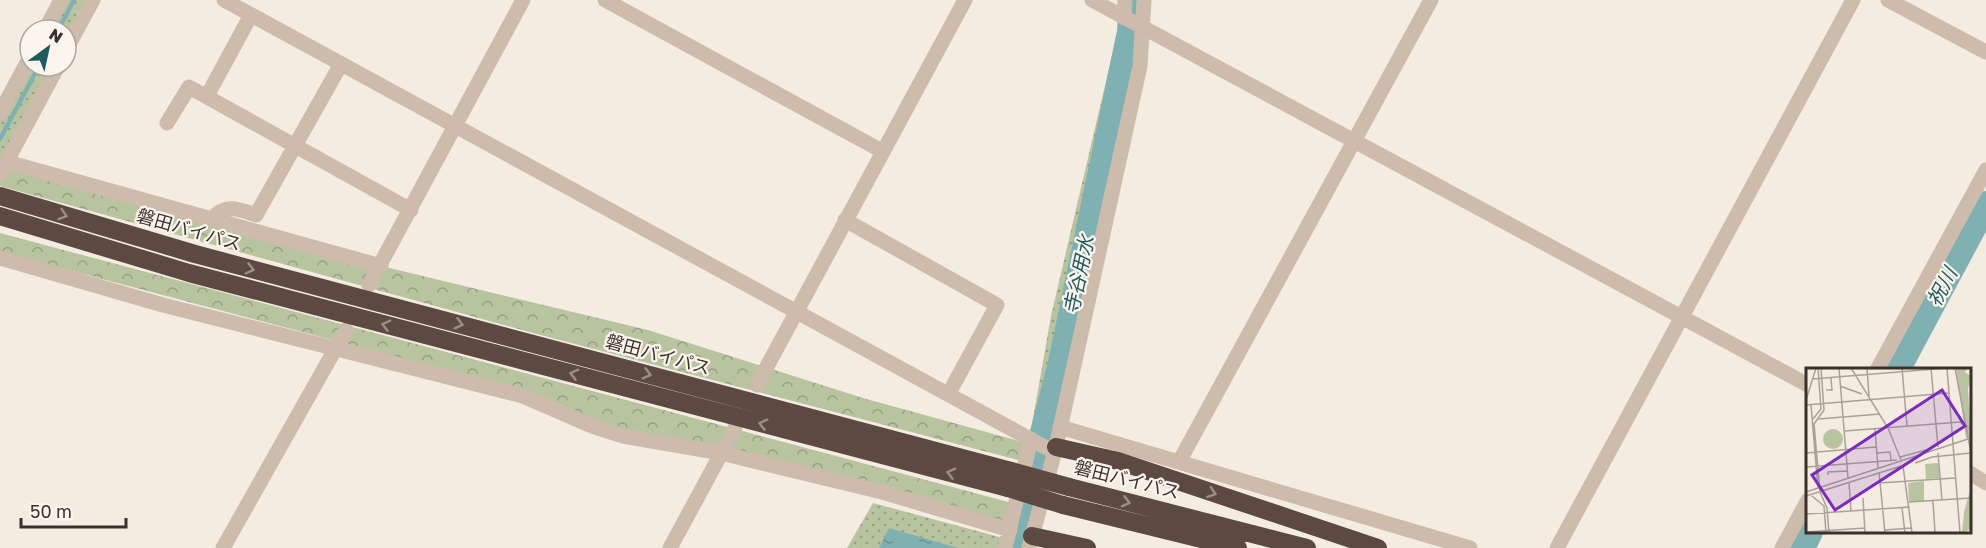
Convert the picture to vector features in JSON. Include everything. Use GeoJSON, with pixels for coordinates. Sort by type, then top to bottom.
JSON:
{"type":"FeatureCollection","features":[{"type":"Feature","properties":{"kind":"highway","name":"磐田バイパス"},"geometry":{"type":"LineString","coordinates":[[3,197],[195,254],[1010,480],[1238,548]]}},
{"type":"Feature","properties":{"kind":"highway","name":"磐田バイパス"},"geometry":{"type":"LineString","coordinates":[[0,216],[189,273],[1010,480]]}},
{"type":"Feature","properties":{"kind":"highway"},"geometry":{"type":"LineString","coordinates":[[1045,445],[1118,461],[1378,548]]}},
{"type":"Feature","properties":{"kind":"highway","name":"磐田バイパス"},"geometry":{"type":"LineString","coordinates":[[1066,496],[1307,548]]}},
{"type":"Feature","properties":{"kind":"highway"},"geometry":{"type":"LineString","coordinates":[[1031,542],[1087,548]]}},
{"type":"Feature","properties":{"kind":"street"},"geometry":{"type":"LineString","coordinates":[[51,18],[61,0]]}},
{"type":"Feature","properties":{"kind":"street"},"geometry":{"type":"LineString","coordinates":[[78,28],[93,0]]}},
{"type":"Feature","properties":{"kind":"street"},"geometry":{"type":"LineString","coordinates":[[369,285],[523,0]]}},
{"type":"Feature","properties":{"kind":"street"},"geometry":{"type":"LineString","coordinates":[[605,0],[882,151]]}},
{"type":"Feature","properties":{"kind":"street"},"geometry":{"type":"LineString","coordinates":[[757,385],[965,0]]}},
{"type":"Feature","properties":{"kind":"street"},"geometry":{"type":"LineString","coordinates":[[1092,0],[1354,143],[1806,384]]}},
{"type":"Feature","properties":{"kind":"street"},"geometry":{"type":"LineString","coordinates":[[1005,548],[1010,530],[1045,445],[1060,427],[1140,66],[1133,23],[1125,0]]}},
{"type":"Feature","properties":{"kind":"street"},"geometry":{"type":"LineString","coordinates":[[1133,23],[1144,0]]}},
{"type":"Feature","properties":{"kind":"street"},"geometry":{"type":"LineString","coordinates":[[1179,462],[1431,0]]}},
{"type":"Feature","properties":{"kind":"street"},"geometry":{"type":"LineString","coordinates":[[1557,548],[1853,0]]}},
{"type":"Feature","properties":{"kind":"street"},"geometry":{"type":"LineString","coordinates":[[1888,0],[1986,52]]}},
{"type":"Feature","properties":{"kind":"street"},"geometry":{"type":"LineString","coordinates":[[233,2],[251,15],[456,127],[1045,445]]}},
{"type":"Feature","properties":{"kind":"street"},"geometry":{"type":"LineString","coordinates":[[207,96],[251,15]]}},
{"type":"Feature","properties":{"kind":"street"},"geometry":{"type":"LineString","coordinates":[[212,219],[218,212],[231,207],[256,215],[341,64]]}},
{"type":"Feature","properties":{"kind":"street"},"geometry":{"type":"LineString","coordinates":[[0,113],[19,78]]}},
{"type":"Feature","properties":{"kind":"street"},"geometry":{"type":"LineString","coordinates":[[52,78],[2,171],[212,219],[381,266]]}},
{"type":"Feature","properties":{"kind":"street"},"geometry":{"type":"LineString","coordinates":[[167,123],[189,87],[411,210]]}},
{"type":"Feature","properties":{"kind":"street"},"geometry":{"type":"LineString","coordinates":[[1877,368],[1986,170]]}},
{"type":"Feature","properties":{"kind":"street"},"geometry":{"type":"LineString","coordinates":[[845,220],[997,305],[949,393]]}},
{"type":"Feature","properties":{"kind":"street"},"geometry":{"type":"LineString","coordinates":[[0,258],[163,305],[523,396],[592,426],[623,436],[721,453],[882,492],[1010,530]]}},
{"type":"Feature","properties":{"kind":"street"},"geometry":{"type":"LineString","coordinates":[[223,548],[346,330]]}},
{"type":"Feature","properties":{"kind":"street"},"geometry":{"type":"LineString","coordinates":[[1060,427],[1470,548]]}},
{"type":"Feature","properties":{"kind":"street"},"geometry":{"type":"LineString","coordinates":[[670,548],[735,428]]}},
{"type":"Feature","properties":{"kind":"street"},"geometry":{"type":"LineString","coordinates":[[1031,542],[1045,445]]}},
{"type":"Feature","properties":{"kind":"street"},"geometry":{"type":"LineString","coordinates":[[1971,474],[1986,483]]}},
{"type":"Feature","properties":{"kind":"street"},"geometry":{"type":"LineString","coordinates":[[1782,548],[1806,504]]}},
{"type":"Feature","properties":{"kind":"green space"},"geometry":{"type":"Polygon","coordinates":[[[64,0],[93,0],[78,28],[78,18],[54,18],[64,0]]]}},
{"type":"Feature","properties":{"kind":"green space"},"geometry":{"type":"Polygon","coordinates":[[[1125,0],[1144,0],[1144,30],[1060,427],[1032,424],[1051,316],[1125,0]]]}},
{"type":"Feature","properties":{"kind":"green space"},"geometry":{"type":"Polygon","coordinates":[[[23,78],[52,78],[0,174],[0,115],[23,78]]]}},
{"type":"Feature","properties":{"kind":"green space"},"geometry":{"type":"Polygon","coordinates":[[[14,164],[381,266],[648,330],[863,398],[1030,444],[1026,462],[533,333],[0,186],[0,179],[14,164]]]}},
{"type":"Feature","properties":{"kind":"green space"},"geometry":{"type":"Polygon","coordinates":[[[0,233],[1016,504],[1010,530],[623,436],[507,386],[0,252],[0,233]]]}},
{"type":"Feature","properties":{"kind":"green space"},"geometry":{"type":"Polygon","coordinates":[[[873,503],[1007,539],[1004,548],[847,548],[873,503]]]}},
{"type":"Feature","properties":{"kind":"water"},"geometry":{"type":"Polygon","coordinates":[[[889,528],[958,548],[879,548],[889,528]]]}},
{"type":"Feature","properties":{"kind":"waterway"},"geometry":{"type":"LineString","coordinates":[[64,18],[74,0]]}},
{"type":"Feature","properties":{"kind":"waterway","name":"寺谷用水"},"geometry":{"type":"LineString","coordinates":[[1013,548],[1061,363],[1130,32],[1132,0]]}},
{"type":"Feature","properties":{"kind":"waterway"},"geometry":{"type":"LineString","coordinates":[[0,139],[33,78]]}},
{"type":"Feature","properties":{"kind":"waterway","name":"祝川"},"geometry":{"type":"LineString","coordinates":[[1898,368],[1986,204]]}},
{"type":"Feature","properties":{"kind":"waterway","name":"祝川"},"geometry":{"type":"LineString","coordinates":[[1802,548],[1810,533]]}}]}
